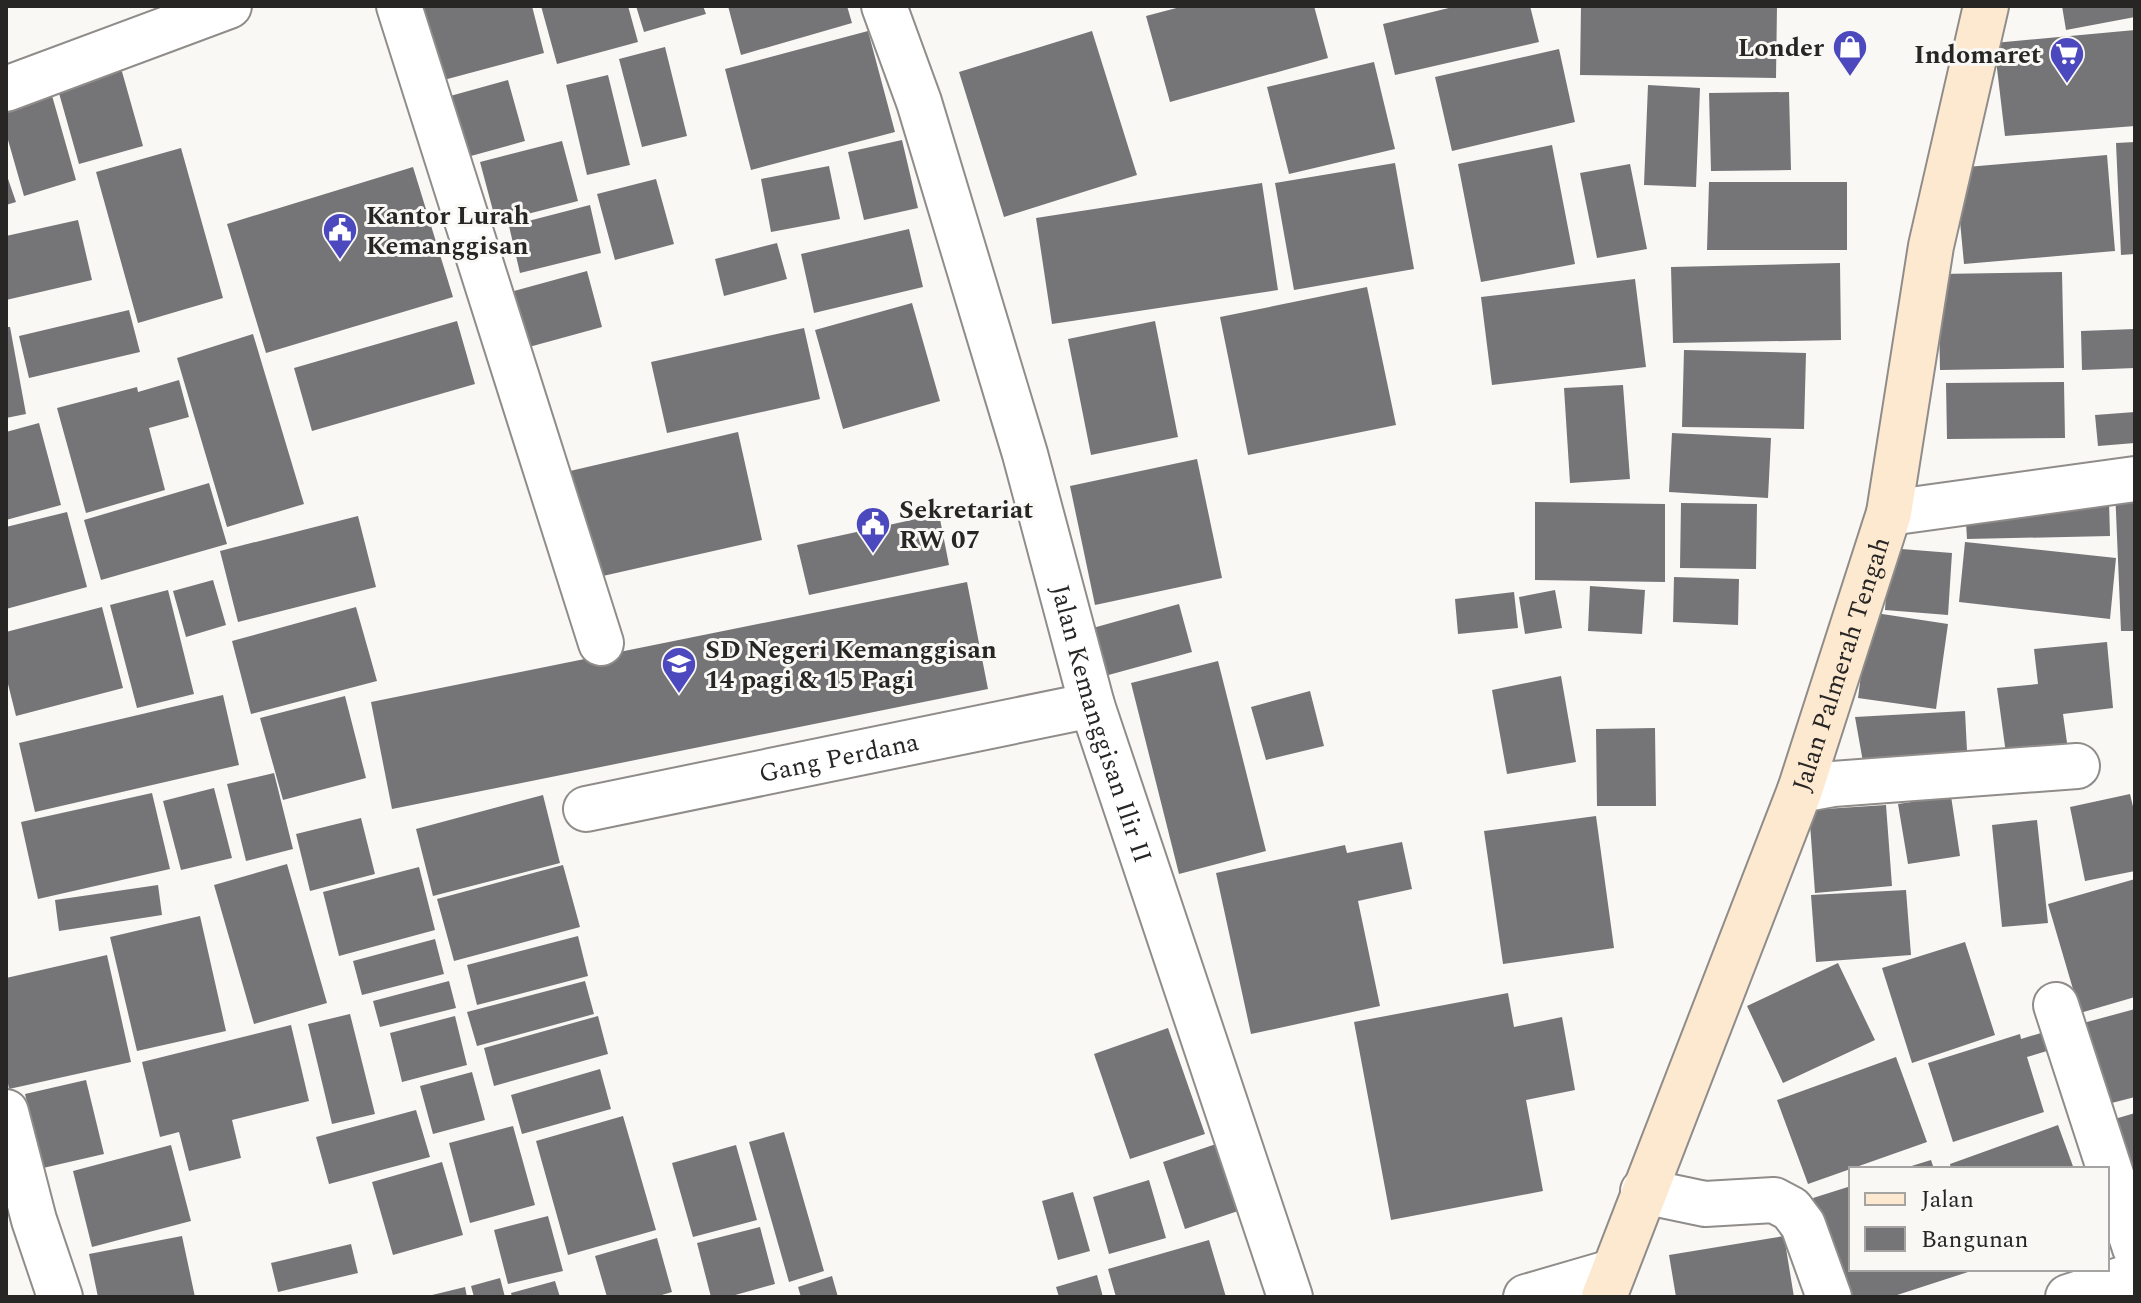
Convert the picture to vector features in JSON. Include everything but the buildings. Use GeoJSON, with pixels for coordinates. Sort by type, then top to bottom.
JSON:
{"type":"FeatureCollection","features":[{"type":"Feature","properties":{"kind":"street"},"geometry":{"type":"LineString","coordinates":[[6,89],[229,6]]}},
{"type":"Feature","properties":{"kind":"street"},"geometry":{"type":"LineString","coordinates":[[399,6],[601,643]]}},
{"type":"Feature","properties":{"kind":"street","name":"Jalan Kemanggisan Ilir II"},"geometry":{"type":"LineString","coordinates":[[884,6],[919,102],[1025,454],[1092,705],[1290,1297]]}},
{"type":"Feature","properties":{"kind":"street","name":"Jalan Palmerah Tengah"},"geometry":{"type":"LineString","coordinates":[[1608,1285],[1800,790],[1889,513],[1931,246],[1986,6]]}},
{"type":"Feature","properties":{"kind":"street"},"geometry":{"type":"LineString","coordinates":[[1889,513],[2135,479]]}},
{"type":"Feature","properties":{"kind":"street","name":"Gang Perdana"},"geometry":{"type":"LineString","coordinates":[[586,809],[1092,705]]}},
{"type":"Feature","properties":{"kind":"street"},"geometry":{"type":"LineString","coordinates":[[1800,790],[1833,784],[2077,766]]}},
{"type":"Feature","properties":{"kind":"street"},"geometry":{"type":"LineString","coordinates":[[2056,1005],[2109,1167]]}},
{"type":"Feature","properties":{"kind":"street"},"geometry":{"type":"LineString","coordinates":[[6,1112],[20,1222],[60,1297]]}},
{"type":"Feature","properties":{"kind":"street"},"geometry":{"type":"LineString","coordinates":[[2109,1168],[2135,1248]]}},
{"type":"Feature","properties":{"kind":"street"},"geometry":{"type":"LineString","coordinates":[[1643,1191],[1705,1204],[1774,1200],[1791,1209],[1803,1225],[1829,1297]]}},
{"type":"Feature","properties":{"kind":"street"},"geometry":{"type":"LineString","coordinates":[[2068,1297],[2135,1275]]}},
{"type":"Feature","properties":{"kind":"street"},"geometry":{"type":"LineString","coordinates":[[1526,1297],[1608,1285]]}},
{"type":"Feature","properties":{"kind":"place","name":"Londer"},"geometry":{"type":"Point","coordinates":[1850,78]}},
{"type":"Feature","properties":{"kind":"place","name":"Indomaret"},"geometry":{"type":"Point","coordinates":[2067,85]}},
{"type":"Feature","properties":{"kind":"place","name":"Kantor Lurah Kemanggisan"},"geometry":{"type":"Point","coordinates":[340,261]}},
{"type":"Feature","properties":{"kind":"place","name":"Sekretariat RW 07"},"geometry":{"type":"Point","coordinates":[873,555]}},
{"type":"Feature","properties":{"kind":"place","name":"SD Negeri Kemanggisan 14 pagi & 15 Pagi"},"geometry":{"type":"Point","coordinates":[679,695]}}]}
